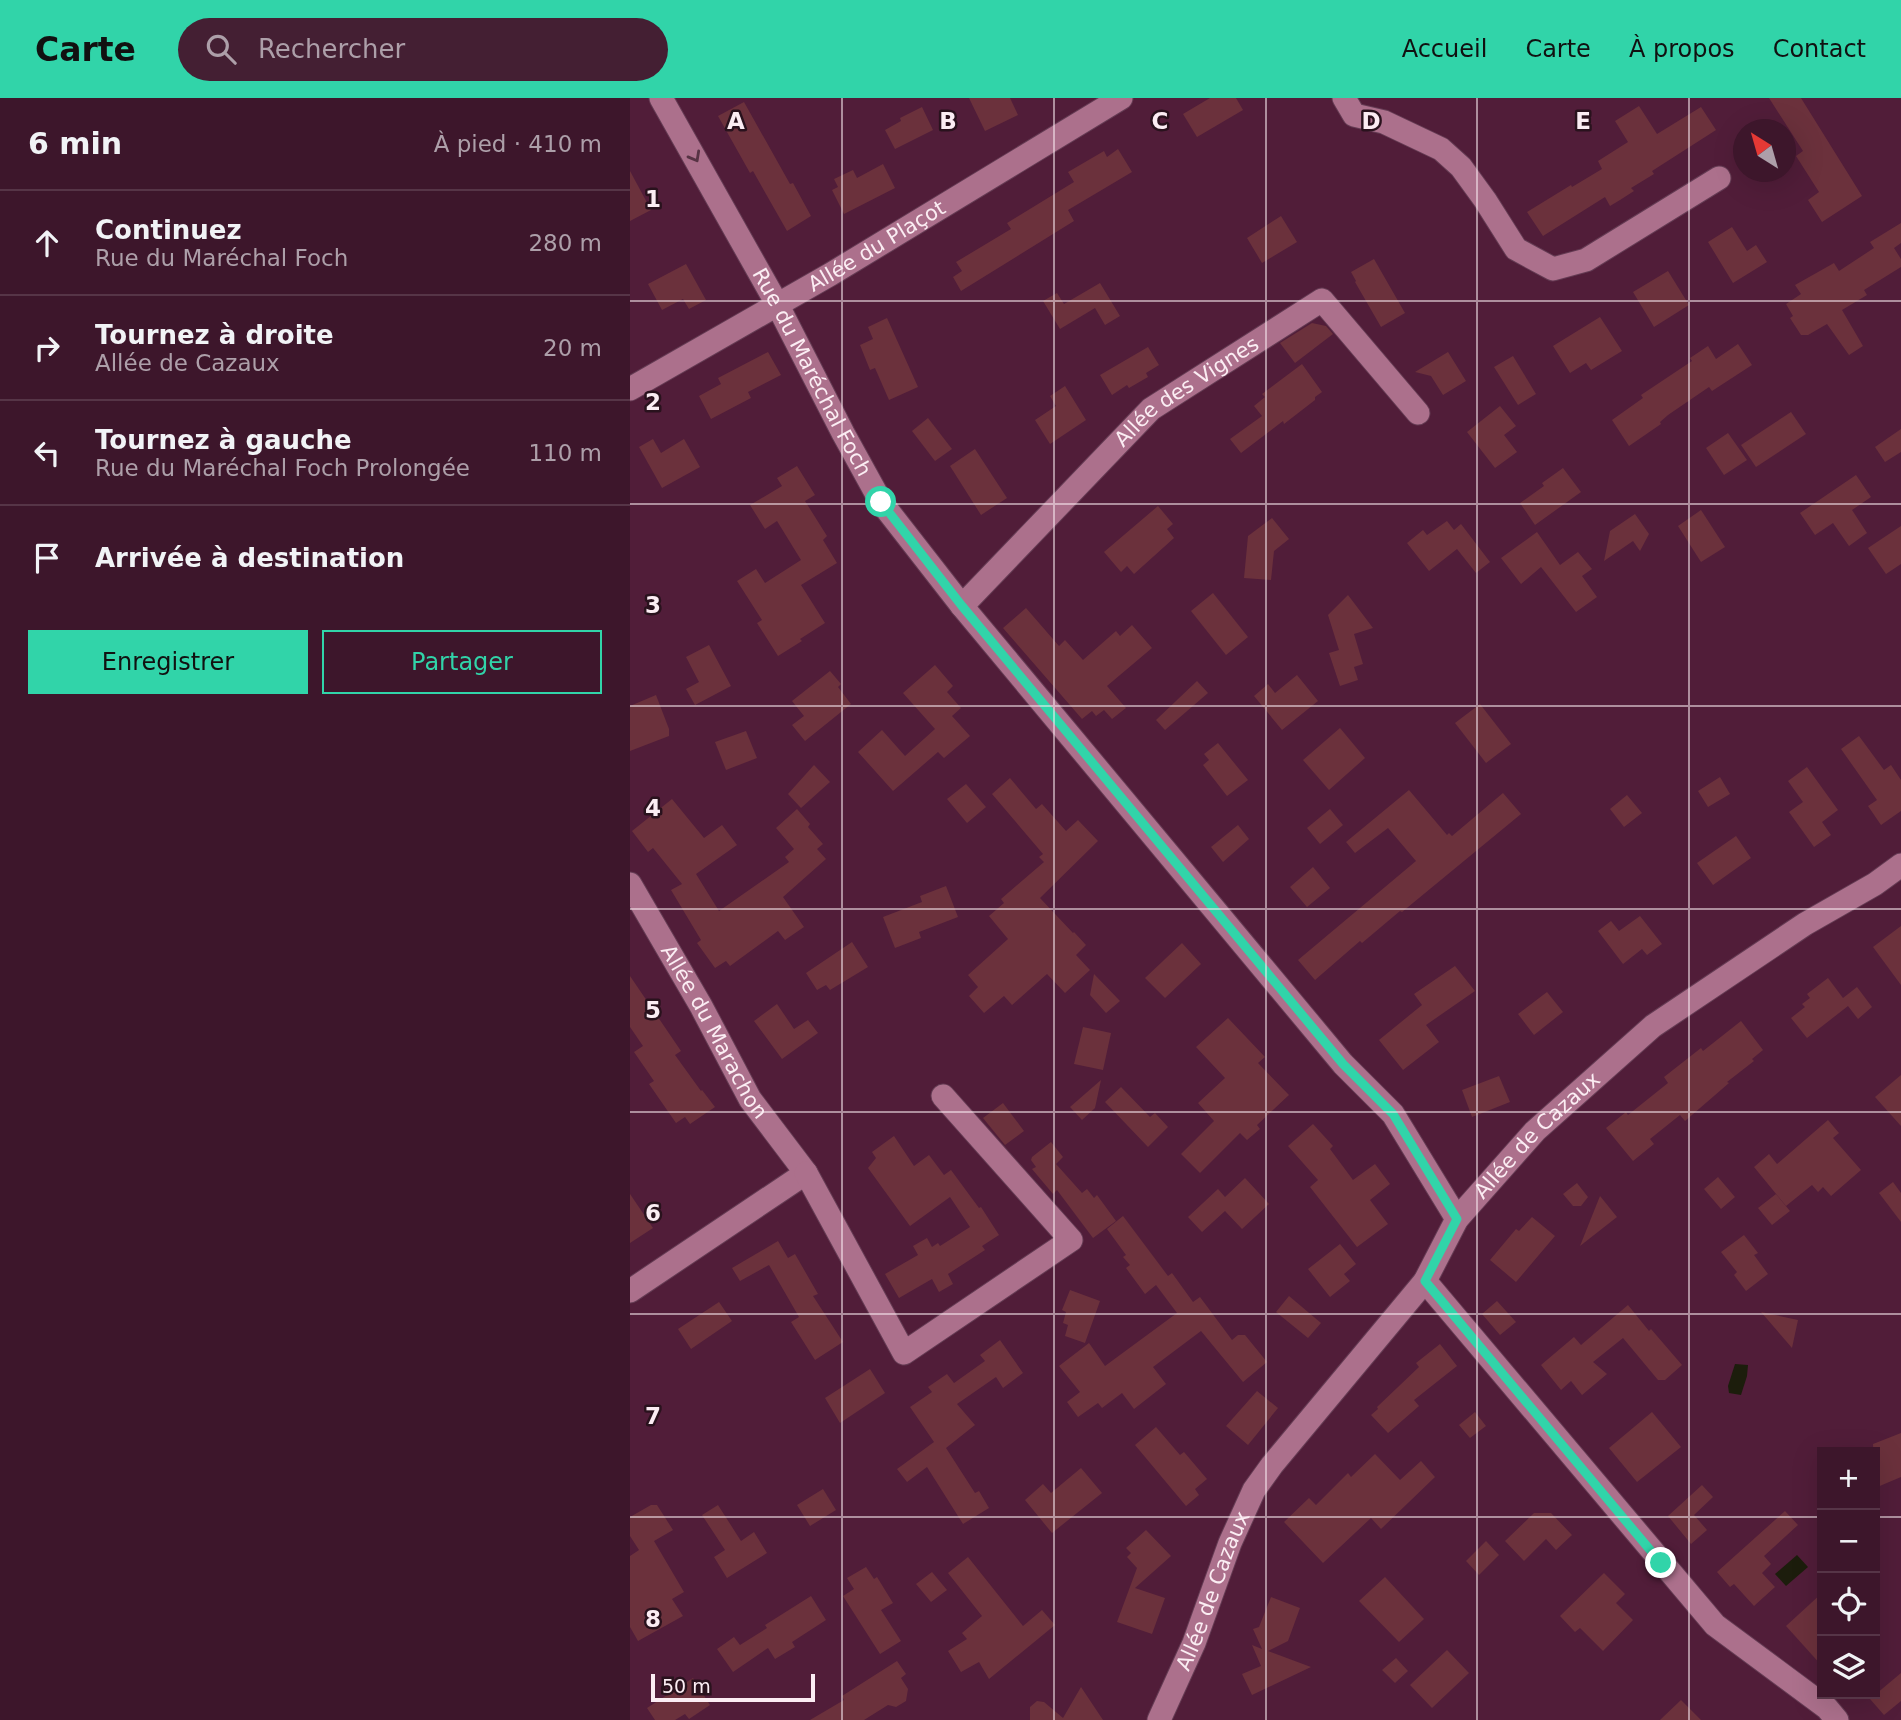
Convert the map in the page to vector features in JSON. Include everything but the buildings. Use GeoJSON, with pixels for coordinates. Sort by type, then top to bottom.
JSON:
{"type":"FeatureCollection","features":[{"type":"Feature","properties":{"kind":"street","name":"Rue du Maréchal Foch"},"geometry":{"type":"LineString","coordinates":[[661,98],[777,304],[881,502],[962,606],[1343,1064],[1393,1114],[1457,1219]]}},
{"type":"Feature","properties":{"kind":"street","name":"Allée du Plaçot"},"geometry":{"type":"LineString","coordinates":[[630,389],[1121,98]]}},
{"type":"Feature","properties":{"kind":"street"},"geometry":{"type":"LineString","coordinates":[[1344,98],[1354,115],[1384,122],[1441,149],[1461,167],[1516,249],[1553,269],[1587,260],[1719,178]]}},
{"type":"Feature","properties":{"kind":"street","name":"Allée des Vignes"},"geometry":{"type":"LineString","coordinates":[[962,606],[1151,409],[1322,300],[1418,413]]}},
{"type":"Feature","properties":{"kind":"street","name":"Allée de Cazaux"},"geometry":{"type":"LineString","coordinates":[[1158,1720],[1194,1643],[1230,1544],[1254,1490],[1425,1281],[1457,1219],[1535,1131],[1653,1026],[1805,924],[1875,884],[1901,865]]}},
{"type":"Feature","properties":{"kind":"street","name":"Allée du Marachon"},"geometry":{"type":"LineString","coordinates":[[630,884],[701,1006],[750,1099],[806,1173],[904,1353],[1072,1240],[943,1096]]}},
{"type":"Feature","properties":{"kind":"street"},"geometry":{"type":"LineString","coordinates":[[630,1291],[806,1173]]}},
{"type":"Feature","properties":{"kind":"street"},"geometry":{"type":"LineString","coordinates":[[1425,1281],[1715,1625],[1828,1708],[1837,1720]]}},
{"type":"Feature","properties":{"kind":"shaded area"},"geometry":{"type":"Polygon","coordinates":[[[1735,1364],[1748,1365],[1741,1395],[1729,1393],[1728,1386],[1735,1364]]]}},
{"type":"Feature","properties":{"kind":"shaded area"},"geometry":{"type":"Polygon","coordinates":[[[1797,1555],[1808,1567],[1786,1586],[1775,1574],[1797,1555]]]}},
{"type":"Feature","properties":{"kind":"route"},"geometry":{"type":"LineString","coordinates":[[881,502],[962,606],[1343,1064],[1393,1114],[1457,1219],[1425,1281],[1661,1563]]}}]}
